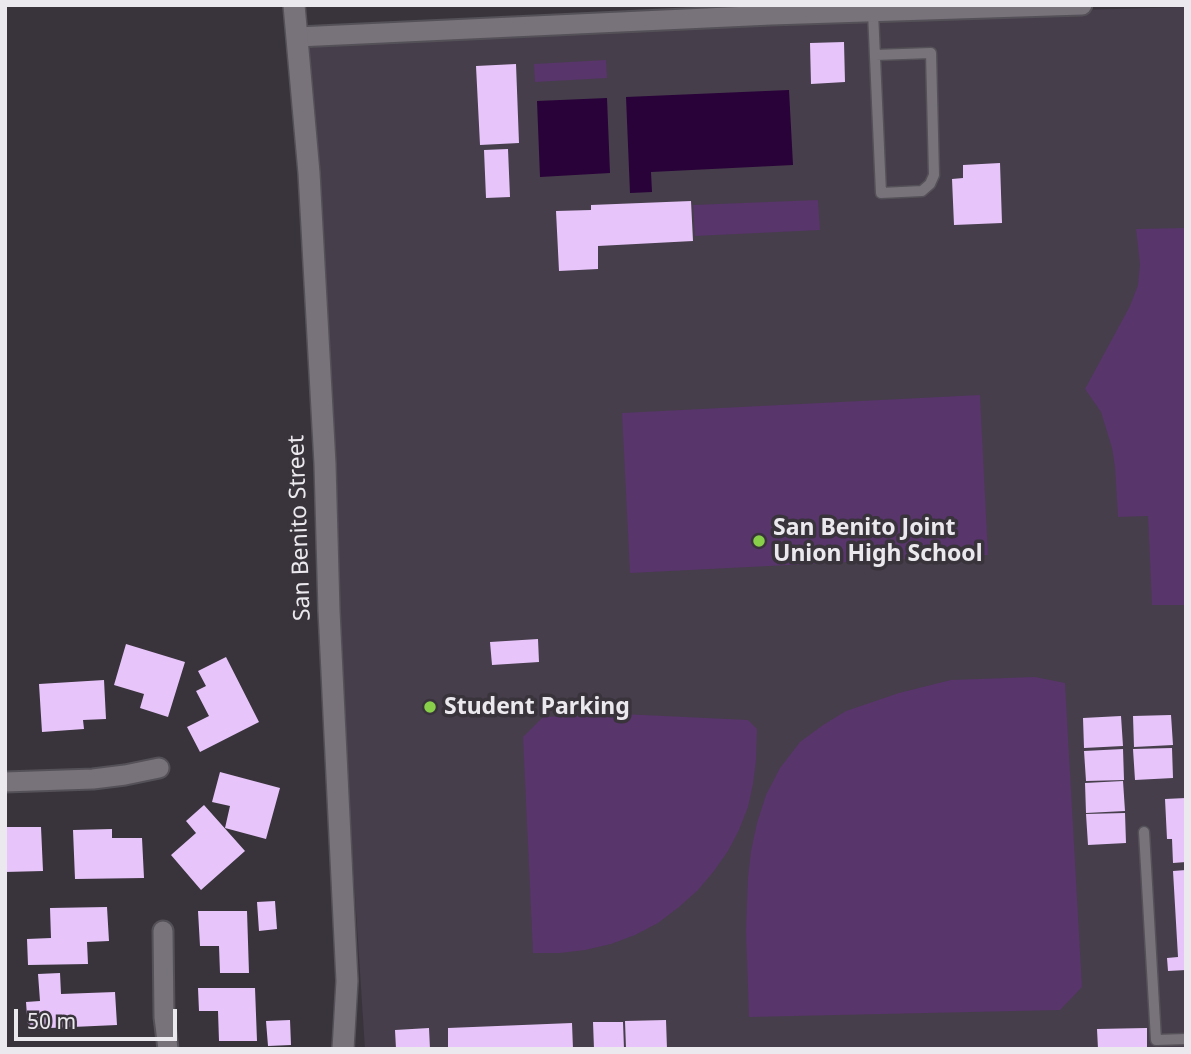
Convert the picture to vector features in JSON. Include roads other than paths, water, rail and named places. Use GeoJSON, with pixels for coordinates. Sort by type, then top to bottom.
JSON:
{"type":"FeatureCollection","features":[{"type":"Feature","properties":{"kind":"street","name":"San Benito Street"},"geometry":{"type":"LineString","coordinates":[[294,5],[309,173],[325,464],[329,611],[347,981],[343,1049]]}},
{"type":"Feature","properties":{"kind":"street"},"geometry":{"type":"LineString","coordinates":[[297,37],[771,15],[1082,5]]}},
{"type":"Feature","properties":{"kind":"street"},"geometry":{"type":"LineString","coordinates":[[5,782],[93,779],[159,768]]}},
{"type":"Feature","properties":{"kind":"street"},"geometry":{"type":"LineString","coordinates":[[163,931],[167,1049]]}},
{"type":"Feature","properties":{"kind":"lane"},"geometry":{"type":"LineString","coordinates":[[873,12],[881,193],[922,191],[930,184],[934,175],[931,53],[875,55]]}},
{"type":"Feature","properties":{"kind":"lane"},"geometry":{"type":"LineString","coordinates":[[1144,832],[1156,1040],[1186,1039]]}},
{"type":"Feature","properties":{"kind":"place","name":"San Benito Joint Union High School"},"geometry":{"type":"Point","coordinates":[759,541]}},
{"type":"Feature","properties":{"kind":"place","name":"Student Parking"},"geometry":{"type":"Point","coordinates":[430,707]}}]}
